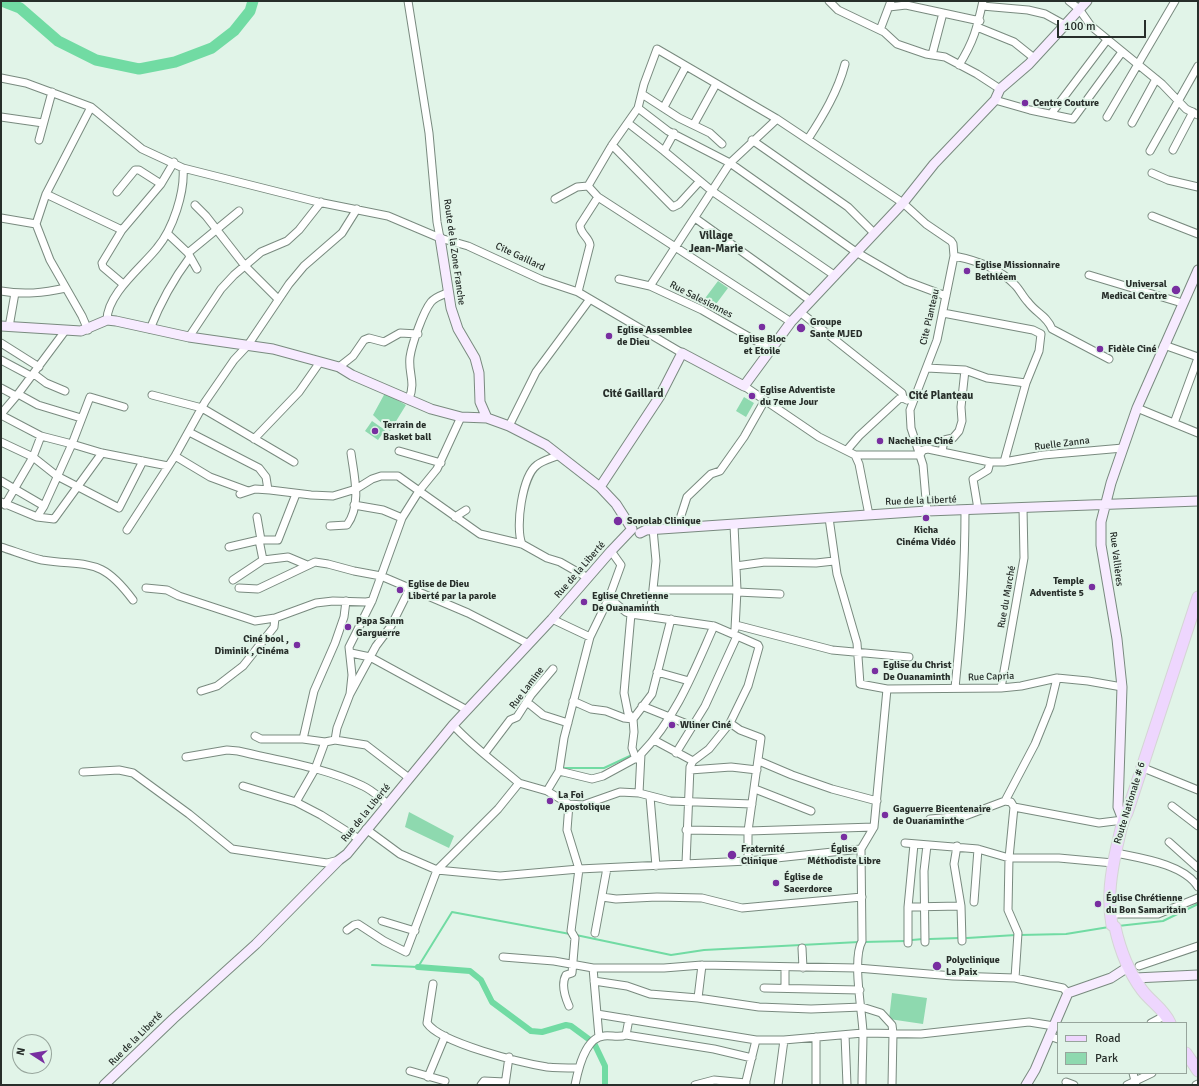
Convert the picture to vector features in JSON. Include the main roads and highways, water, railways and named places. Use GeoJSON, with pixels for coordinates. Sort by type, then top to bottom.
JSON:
{"type":"FeatureCollection","features":[{"type":"Feature","properties":{"kind":"main road","name":"Route Nationale # 6"},"geometry":{"type":"LineString","coordinates":[[1168,1019],[1143,990],[1135,978],[1134,966],[1112,922],[1109,897],[1114,858],[1123,820],[1127,813],[1198,596]]}},
{"type":"Feature","properties":{"kind":"main road"},"geometry":{"type":"LineString","coordinates":[[1187,1054],[1198,1071]]}},
{"type":"Feature","properties":{"kind":"waterway"},"geometry":{"type":"LineString","coordinates":[[2,1],[20,8],[58,41],[96,60],[139,69],[175,62],[212,48],[234,31],[250,11],[253,1]]}},
{"type":"Feature","properties":{"kind":"waterway"},"geometry":{"type":"LineString","coordinates":[[562,768],[604,768],[632,755]]}},
{"type":"Feature","properties":{"kind":"waterway"},"geometry":{"type":"LineString","coordinates":[[1118,926],[1163,921],[1198,904]]}},
{"type":"Feature","properties":{"kind":"waterway"},"geometry":{"type":"LineString","coordinates":[[372,965],[418,967],[452,912],[570,934]]}},
{"type":"Feature","properties":{"kind":"waterway"},"geometry":{"type":"LineString","coordinates":[[1020,935],[1066,934],[1109,927]]}},
{"type":"Feature","properties":{"kind":"waterway"},"geometry":{"type":"LineString","coordinates":[[576,935],[671,955],[704,950],[859,942]]}},
{"type":"Feature","properties":{"kind":"waterway"},"geometry":{"type":"LineString","coordinates":[[967,938],[1016,935]]}},
{"type":"Feature","properties":{"kind":"waterway"},"geometry":{"type":"LineString","coordinates":[[930,939],[959,938]]}},
{"type":"Feature","properties":{"kind":"waterway"},"geometry":{"type":"LineString","coordinates":[[912,940],[923,939]]}},
{"type":"Feature","properties":{"kind":"waterway"},"geometry":{"type":"LineString","coordinates":[[863,942],[906,941]]}},
{"type":"Feature","properties":{"kind":"waterway"},"geometry":{"type":"LineString","coordinates":[[418,967],[470,971],[481,980],[492,1002],[531,1031],[542,1032],[566,1025],[571,1026],[594,1043],[605,1066],[605,1085]]}},
{"type":"Feature","properties":{"kind":"place","name":"Centre Couture"},"geometry":{"type":"Point","coordinates":[1025,103]}},
{"type":"Feature","properties":{"kind":"place","name":"Eglise Missionnaire Bethléem"},"geometry":{"type":"Point","coordinates":[967,271]}},
{"type":"Feature","properties":{"kind":"place","name":"Universal Medical Centre"},"geometry":{"type":"Point","coordinates":[1176,290]}},
{"type":"Feature","properties":{"kind":"place","name":"Eglise Bloc et Etoile"},"geometry":{"type":"Point","coordinates":[762,327]}},
{"type":"Feature","properties":{"kind":"place","name":"Groupe Sante MJED"},"geometry":{"type":"Point","coordinates":[801,328]}},
{"type":"Feature","properties":{"kind":"place","name":"Eglise Assemblee de Dieu"},"geometry":{"type":"Point","coordinates":[609,336]}},
{"type":"Feature","properties":{"kind":"place","name":"Fidèle Ciné"},"geometry":{"type":"Point","coordinates":[1100,349]}},
{"type":"Feature","properties":{"kind":"place","name":"Eglise Adventiste du 7eme Jour"},"geometry":{"type":"Point","coordinates":[752,396]}},
{"type":"Feature","properties":{"kind":"place","name":"Terrain de Basket ball"},"geometry":{"type":"Point","coordinates":[375,431]}},
{"type":"Feature","properties":{"kind":"place","name":"Nacheline Ciné"},"geometry":{"type":"Point","coordinates":[880,441]}},
{"type":"Feature","properties":{"kind":"place","name":"Kicha Cinéma Vidéo"},"geometry":{"type":"Point","coordinates":[926,518]}},
{"type":"Feature","properties":{"kind":"place","name":"Sonolab Clinique"},"geometry":{"type":"Point","coordinates":[618,521]}},
{"type":"Feature","properties":{"kind":"place","name":"Temple Adventiste 5"},"geometry":{"type":"Point","coordinates":[1092,587]}},
{"type":"Feature","properties":{"kind":"place","name":"Eglise de Dieu Liberté par la parole"},"geometry":{"type":"Point","coordinates":[400,590]}},
{"type":"Feature","properties":{"kind":"place","name":"Eglise Chretienne De Ouanaminth"},"geometry":{"type":"Point","coordinates":[584,602]}},
{"type":"Feature","properties":{"kind":"place","name":"Papa Sanm Garguerre"},"geometry":{"type":"Point","coordinates":[348,627]}},
{"type":"Feature","properties":{"kind":"place","name":"Ciné bool , Diminik , Cinéma"},"geometry":{"type":"Point","coordinates":[297,645]}},
{"type":"Feature","properties":{"kind":"place","name":"Eglise du Christ De Ouanaminth"},"geometry":{"type":"Point","coordinates":[875,671]}},
{"type":"Feature","properties":{"kind":"place","name":"Wliner Ciné"},"geometry":{"type":"Point","coordinates":[672,725]}},
{"type":"Feature","properties":{"kind":"place","name":"La Foi Apostolique"},"geometry":{"type":"Point","coordinates":[550,801]}},
{"type":"Feature","properties":{"kind":"place","name":"Gaguerre Bicentenaire de Ouanaminthe"},"geometry":{"type":"Point","coordinates":[885,815]}},
{"type":"Feature","properties":{"kind":"place","name":"Église Méthodiste Libre"},"geometry":{"type":"Point","coordinates":[844,837]}},
{"type":"Feature","properties":{"kind":"place","name":"Fraternité Clinique"},"geometry":{"type":"Point","coordinates":[732,855]}},
{"type":"Feature","properties":{"kind":"place","name":"Église de Sacerdorce"},"geometry":{"type":"Point","coordinates":[776,883]}},
{"type":"Feature","properties":{"kind":"place","name":"Église Chrétienne du Bon Samaritain"},"geometry":{"type":"Point","coordinates":[1098,904]}},
{"type":"Feature","properties":{"kind":"place","name":"Polyclinique La Paix"},"geometry":{"type":"Point","coordinates":[937,966]}},
{"type":"Feature","properties":{"kind":"district","name":"Village Jean-Marie"},"geometry":{"type":"Point","coordinates":[716,242]}},
{"type":"Feature","properties":{"kind":"district","name":"Cité Gaillard"},"geometry":{"type":"Point","coordinates":[633,394]}},
{"type":"Feature","properties":{"kind":"district","name":"Cité Planteau"},"geometry":{"type":"Point","coordinates":[941,396]}}]}
